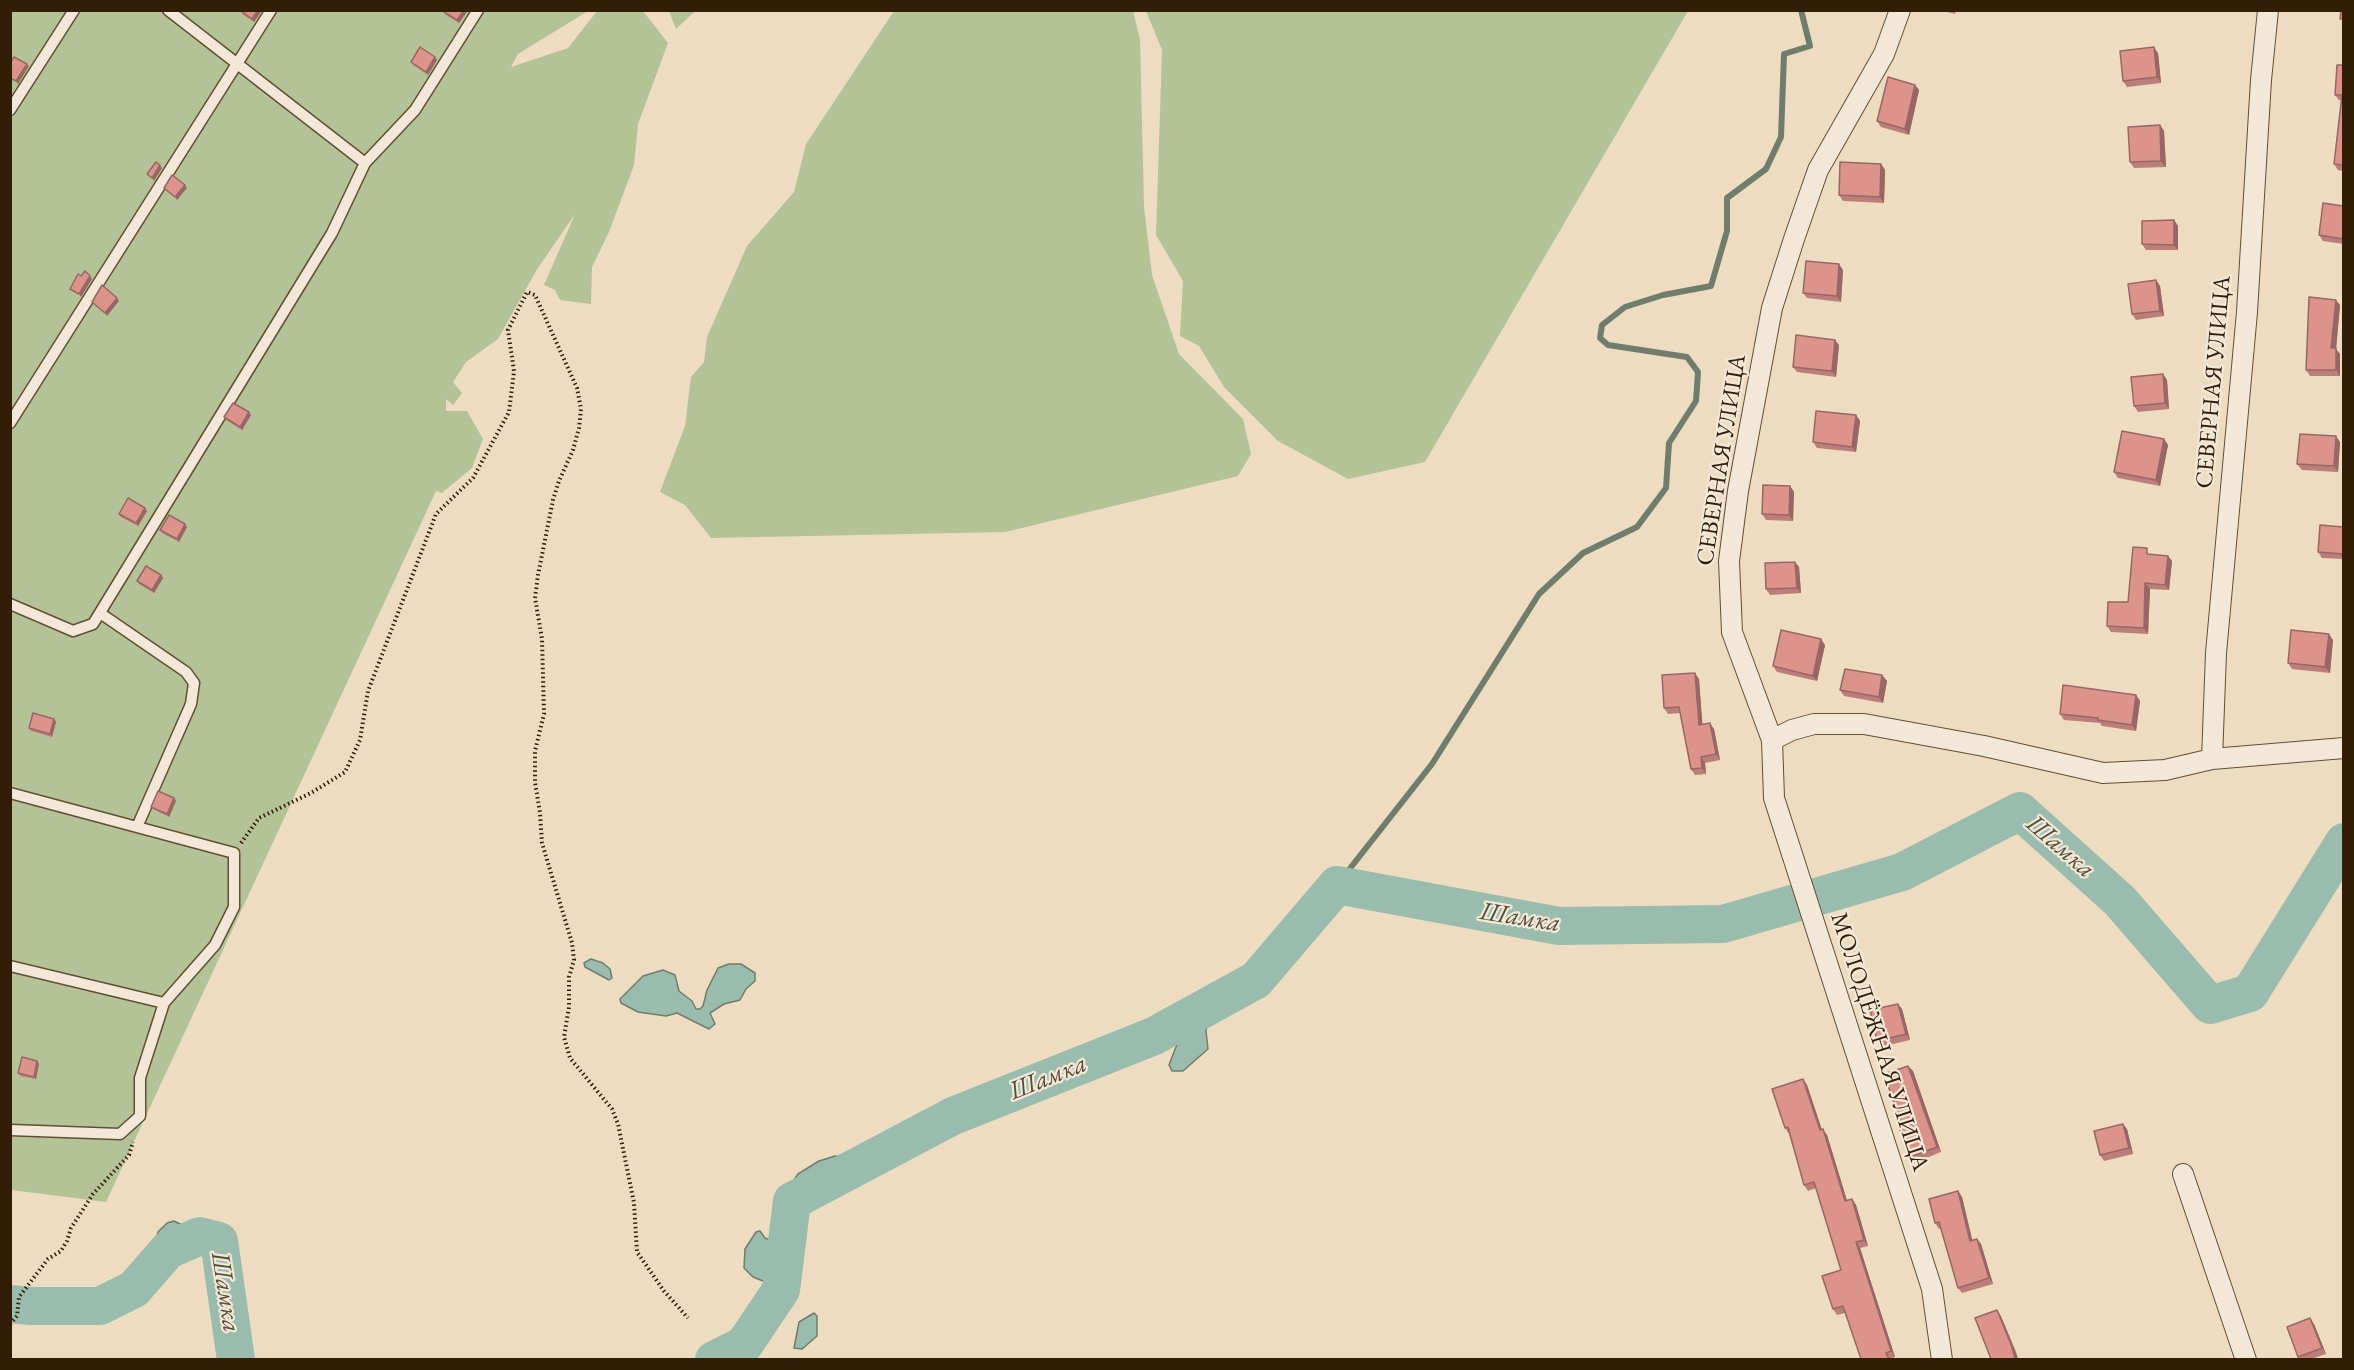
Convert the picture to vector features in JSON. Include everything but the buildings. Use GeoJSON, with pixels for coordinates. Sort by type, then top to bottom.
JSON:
{"type":"FeatureCollection","features":[{"type":"Feature","properties":{"kind":"street","name":"СЕВЕРНАЯ УЛИЦА"},"geometry":{"type":"LineString","coordinates":[[1772,740],[1732,632],[1729,561],[1738,491],[1772,308],[1794,239],[1818,170],[1884,54],[1900,10]]}},
{"type":"Feature","properties":{"kind":"street","name":"СЕВЕРНАЯ УЛИЦА"},"geometry":{"type":"LineString","coordinates":[[2212,759],[2216,653],[2247,312],[2261,80],[2268,10]]}},
{"type":"Feature","properties":{"kind":"street"},"geometry":{"type":"LineString","coordinates":[[1772,740],[1792,730],[1814,724],[1864,724],[1984,746],[2103,773],[2165,770],[2212,759],[2343,748]]}},
{"type":"Feature","properties":{"kind":"street","name":"МОЛОДЁЖНАЯ УЛИЦА"},"geometry":{"type":"LineString","coordinates":[[1772,740],[1774,798],[1932,1289],[1942,1359]]}},
{"type":"Feature","properties":{"kind":"street"},"geometry":{"type":"LineString","coordinates":[[2183,1174],[2246,1359]]}},
{"type":"Feature","properties":{"kind":"lane"},"geometry":{"type":"LineString","coordinates":[[10,110],[74,10]]}},
{"type":"Feature","properties":{"kind":"lane"},"geometry":{"type":"LineString","coordinates":[[168,10],[365,163]]}},
{"type":"Feature","properties":{"kind":"lane"},"geometry":{"type":"LineString","coordinates":[[10,423],[272,10]]}},
{"type":"Feature","properties":{"kind":"lane"},"geometry":{"type":"LineString","coordinates":[[10,604],[73,631],[93,624],[332,233],[365,163],[415,110],[478,10]]}},
{"type":"Feature","properties":{"kind":"lane"},"geometry":{"type":"LineString","coordinates":[[100,613],[186,672],[194,683],[190,704],[137,827]]}},
{"type":"Feature","properties":{"kind":"lane"},"geometry":{"type":"LineString","coordinates":[[10,793],[234,853],[234,907],[215,945],[164,1003],[140,1078],[140,1116],[120,1134],[10,1130]]}},
{"type":"Feature","properties":{"kind":"lane"},"geometry":{"type":"LineString","coordinates":[[10,966],[164,1003]]}},
{"type":"Feature","properties":{"kind":"path"},"geometry":{"type":"LineString","coordinates":[[234,853],[259,818],[311,793],[345,772],[360,740],[368,691],[436,514],[473,478],[509,412],[514,371],[508,330],[527,292],[535,295],[578,387],[581,410],[573,450],[553,500],[535,598],[542,639],[544,714],[535,752],[535,782],[542,843],[572,943],[574,960],[569,977],[569,1007],[564,1037],[570,1058],[612,1108],[618,1124],[634,1203],[637,1252],[664,1291],[688,1318]]}},
{"type":"Feature","properties":{"kind":"path"},"geometry":{"type":"LineString","coordinates":[[10,1324],[17,1316],[19,1297],[48,1259],[61,1251],[68,1241],[71,1228],[93,1194],[129,1155],[140,1116]]}},
{"type":"Feature","properties":{"kind":"shaded area"},"geometry":{"type":"Polygon","coordinates":[[[669,10],[695,11],[676,29],[669,10]]]}},
{"type":"Feature","properties":{"kind":"shaded area"},"geometry":{"type":"Polygon","coordinates":[[[1146,10],[1688,11],[1425,462],[1348,479],[1278,441],[1224,387],[1199,346],[1180,336],[1183,281],[1156,235],[1162,50],[1146,10]]]}},
{"type":"Feature","properties":{"kind":"shaded area"},"geometry":{"type":"Polygon","coordinates":[[[11,11],[588,11],[518,54],[511,67],[568,48],[597,11],[643,11],[668,43],[638,124],[634,165],[609,232],[592,267],[591,304],[560,300],[555,290],[544,285],[575,214],[536,271],[498,339],[466,362],[453,382],[462,393],[453,405],[446,399],[446,411],[467,411],[483,439],[472,468],[442,493],[436,491],[106,1202],[11,1190],[11,11]]]}},
{"type":"Feature","properties":{"kind":"shaded area"},"geometry":{"type":"Polygon","coordinates":[[[894,11],[1133,11],[1140,39],[1144,207],[1152,275],[1179,354],[1243,419],[1251,454],[1238,476],[1005,532],[711,538],[685,505],[660,492],[685,426],[691,377],[704,362],[707,337],[747,246],[794,192],[806,144],[894,11]]]}},
{"type":"Feature","properties":{"kind":"shaded area"},"geometry":{"type":"Polygon","coordinates":[[[591,959],[603,963],[610,969],[612,978],[609,980],[585,967],[584,963],[591,959]]]}},
{"type":"Feature","properties":{"kind":"shaded area"},"geometry":{"type":"Polygon","coordinates":[[[729,964],[741,964],[755,973],[755,981],[746,989],[740,1000],[724,1004],[710,1013],[715,1024],[709,1029],[677,1013],[666,1016],[638,1012],[621,1003],[620,999],[643,976],[663,970],[675,975],[679,991],[692,1001],[696,1009],[700,1009],[718,968],[729,964]]]}},
{"type":"Feature","properties":{"kind":"shaded area"},"geometry":{"type":"Polygon","coordinates":[[[1204,998],[1208,999],[1210,1011],[1206,1031],[1208,1049],[1183,1071],[1172,1071],[1169,1065],[1181,1034],[1198,1021],[1199,1013],[1195,1007],[1196,1003],[1204,998]]]}},
{"type":"Feature","properties":{"kind":"shaded area"},"geometry":{"type":"Polygon","coordinates":[[[835,1156],[855,1159],[854,1171],[835,1177],[818,1177],[793,1192],[791,1184],[798,1174],[819,1161],[835,1156]]]}},
{"type":"Feature","properties":{"kind":"shaded area"},"geometry":{"type":"Polygon","coordinates":[[[174,1221],[182,1225],[185,1237],[183,1241],[171,1244],[164,1249],[161,1257],[167,1274],[156,1287],[145,1293],[137,1295],[133,1293],[149,1271],[158,1232],[167,1223],[174,1221]]]}},
{"type":"Feature","properties":{"kind":"shaded area"},"geometry":{"type":"Polygon","coordinates":[[[760,1231],[765,1238],[773,1241],[768,1261],[773,1285],[753,1277],[744,1268],[745,1249],[756,1232],[760,1231]]]}},
{"type":"Feature","properties":{"kind":"shaded area"},"geometry":{"type":"Polygon","coordinates":[[[814,1313],[817,1316],[817,1336],[802,1349],[794,1348],[799,1322],[814,1313]]]}},
{"type":"Feature","properties":{"kind":"waterway"},"geometry":{"type":"LineString","coordinates":[[1337,885],[1432,764],[1539,594],[1583,553],[1637,527],[1666,488],[1669,443],[1696,401],[1698,372],[1687,357],[1608,345],[1600,338],[1602,325],[1625,307],[1663,295],[1711,286],[1727,231],[1727,198],[1766,169],[1781,137],[1784,54],[1810,46],[1801,10]]}},
{"type":"Feature","properties":{"kind":"waterway","name":"Шамка"},"geometry":{"type":"LineString","coordinates":[[714,1360],[744,1345],[781,1290],[792,1201],[953,1116],[1154,1036],[1256,980],[1337,885],[1559,926],[1723,924],[1902,872],[2020,811],[2120,901],[2210,1005],[2250,993],[2344,842]]}},
{"type":"Feature","properties":{"kind":"waterway","name":"Шамка"},"geometry":{"type":"LineString","coordinates":[[10,1304],[100,1306],[134,1289],[168,1250],[200,1236],[219,1241],[236,1360]]}}]}
